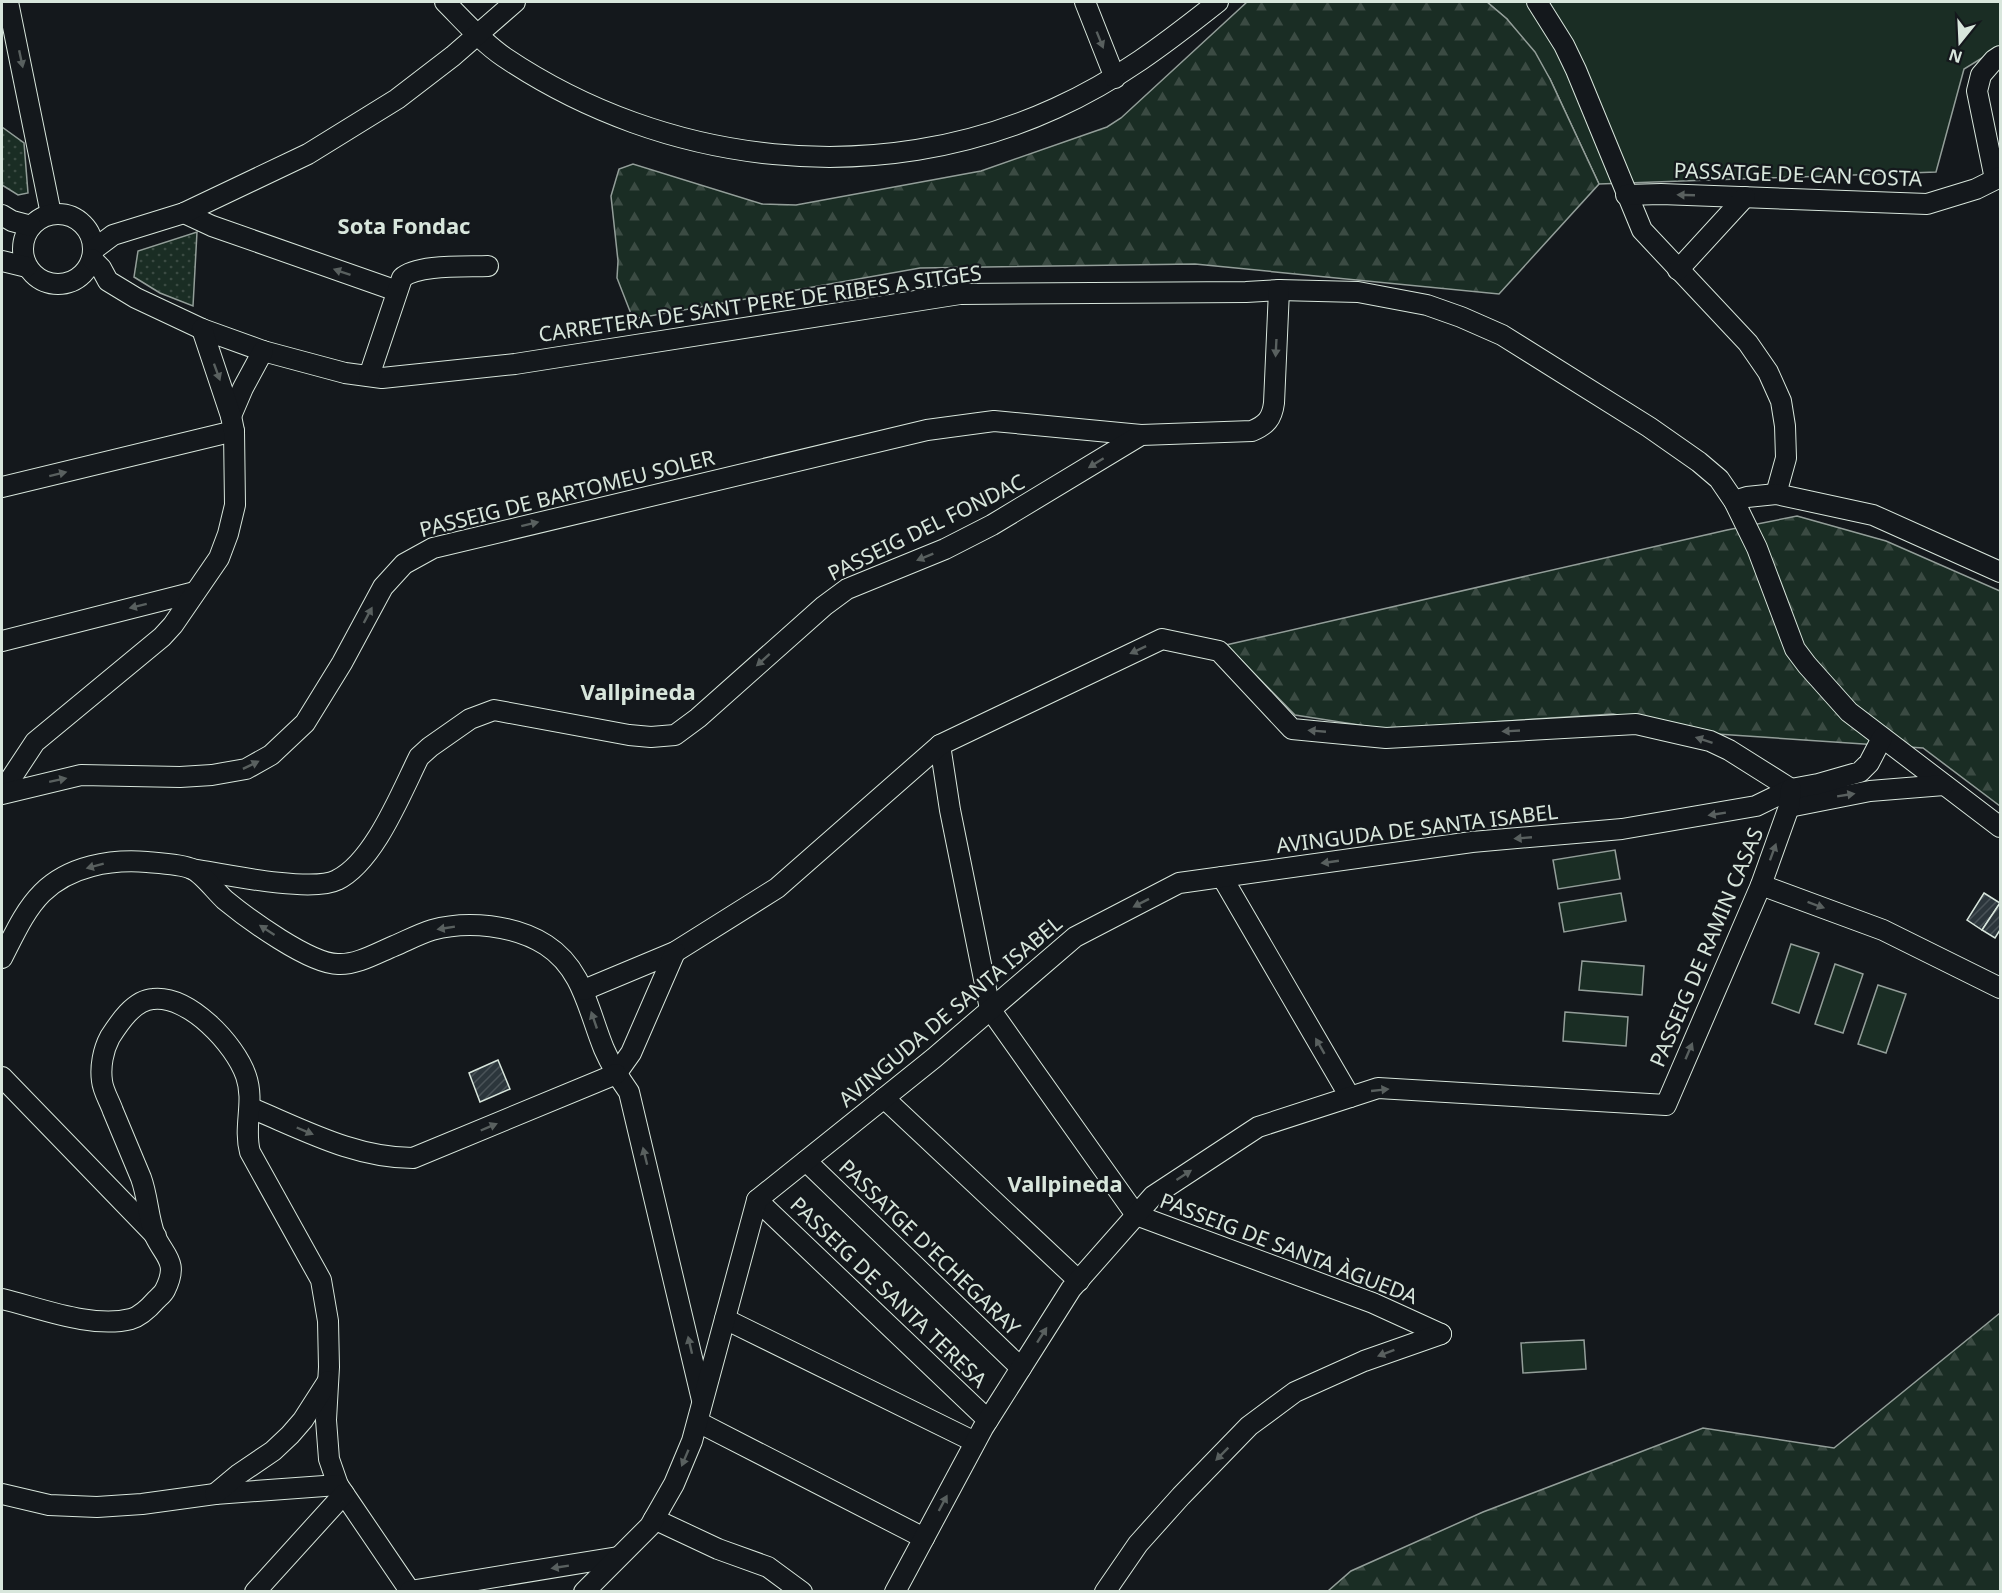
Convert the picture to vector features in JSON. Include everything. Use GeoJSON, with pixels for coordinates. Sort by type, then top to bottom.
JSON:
{"type":"FeatureCollection","features":[{"type":"Feature","properties":{"kind":"street"},"geometry":{"type":"LineString","coordinates":[[8,2],[51,214]]}},
{"type":"Feature","properties":{"kind":"street"},"geometry":{"type":"LineString","coordinates":[[445,2],[502,56],[546,83],[596,108],[622,119],[695,142],[751,153],[781,156],[868,156],[943,145],[1023,122],[1116,78],[1158,50],[1218,2]]}},
{"type":"Feature","properties":{"kind":"street"},"geometry":{"type":"LineString","coordinates":[[93,255],[92,240],[80,221],[69,216],[51,214],[42,217],[26,237],[2,259],[27,267],[40,279],[57,285],[69,283],[80,277],[88,268],[93,255],[113,235],[184,213],[279,169],[397,99],[478,35],[515,2]]}},
{"type":"Feature","properties":{"kind":"street"},"geometry":{"type":"LineString","coordinates":[[1085,2],[1116,78]]}},
{"type":"Feature","properties":{"kind":"street"},"geometry":{"type":"LineString","coordinates":[[1538,2],[1576,70],[1642,230],[1748,343],[1768,372],[1781,401],[1785,426],[1786,458],[1776,494]]}},
{"type":"Feature","properties":{"kind":"street"},"geometry":{"type":"LineString","coordinates":[[1998,178],[1977,92],[1981,75],[1994,60],[2001,56]]}},
{"type":"Feature","properties":{"kind":"street","name":"PASSATGE DE CAN COSTA"},"geometry":{"type":"LineString","coordinates":[[1626,195],[1661,194],[1927,204],[1976,189],[1998,178]]}},
{"type":"Feature","properties":{"kind":"street"},"geometry":{"type":"LineString","coordinates":[[1678,270],[1744,197]]}},
{"type":"Feature","properties":{"kind":"street"},"geometry":{"type":"LineString","coordinates":[[184,213],[212,226],[397,291]]}},
{"type":"Feature","properties":{"kind":"street"},"geometry":{"type":"LineString","coordinates":[[7,218],[26,237],[27,267]]}},
{"type":"Feature","properties":{"kind":"street"},"geometry":{"type":"LineString","coordinates":[[87,230],[113,235]]}},
{"type":"Feature","properties":{"kind":"street","name":"CARRETERA DE SANT PERE DE RIBES A SITGES"},"geometry":{"type":"LineString","coordinates":[[93,255],[108,281],[136,298],[202,329],[263,351],[345,373],[382,378],[515,363],[960,294],[1280,290],[1358,292],[1427,305],[1502,335],[1649,427],[1700,462],[1719,479],[1734,501],[1757,548],[1795,649],[1849,712],[2001,827]]}},
{"type":"Feature","properties":{"kind":"street"},"geometry":{"type":"LineString","coordinates":[[369,376],[397,291],[405,275],[423,270],[488,267]]}},
{"type":"Feature","properties":{"kind":"street","name":"CARRETERA DE SANT PERE DE RIBES A SITGES"},"geometry":{"type":"LineString","coordinates":[[80,277],[92,282],[108,281]]}},
{"type":"Feature","properties":{"kind":"street","name":"PASSEIG DEL FONDAC"},"geometry":{"type":"LineString","coordinates":[[2,958],[26,914],[42,893],[72,873],[99,864],[130,861],[270,881],[314,884],[336,881],[356,866],[373,846],[419,757],[470,719],[494,710],[629,735],[651,737],[675,735],[698,718],[824,606],[847,589],[945,549],[992,525],[1141,435],[1252,431],[1263,426],[1272,416],[1274,404],[1280,290]]}},
{"type":"Feature","properties":{"kind":"street"},"geometry":{"type":"LineString","coordinates":[[2,793],[35,742],[162,637],[173,625],[219,558],[235,505],[233,424],[202,329]]}},
{"type":"Feature","properties":{"kind":"street"},"geometry":{"type":"LineString","coordinates":[[233,424],[243,388],[263,351]]}},
{"type":"Feature","properties":{"kind":"street","name":"PASSEIG DE BARTOMEU SOLER"},"geometry":{"type":"LineString","coordinates":[[2,793],[81,775],[212,776],[246,769],[271,754],[305,723],[342,663],[383,588],[404,564],[433,548],[927,430],[994,421],[1141,435]]}},
{"type":"Feature","properties":{"kind":"street"},"geometry":{"type":"LineString","coordinates":[[2,487],[233,424]]}},
{"type":"Feature","properties":{"kind":"street"},"geometry":{"type":"LineString","coordinates":[[1734,501],[1776,494],[1873,515],[2001,572]]}},
{"type":"Feature","properties":{"kind":"street"},"geometry":{"type":"LineString","coordinates":[[2,641],[195,592]]}},
{"type":"Feature","properties":{"kind":"street"},"geometry":{"type":"LineString","coordinates":[[584,990],[675,952],[777,888],[940,745],[1162,639],[1219,651],[1292,729],[1386,738],[1636,724],[1710,741],[1729,750],[1790,798],[1944,785]]}},
{"type":"Feature","properties":{"kind":"street","name":"AVINGUDA DE SANTA ISABEL"},"geometry":{"type":"LineString","coordinates":[[757,1200],[884,1098],[1075,937],[1179,883],[1472,842],[1622,830],[1756,806],[1790,798],[1818,784],[1860,772],[1869,763],[1882,738]]}},
{"type":"Feature","properties":{"kind":"street","name":"PASSEIG DE SANTA ÀGUEDA"},"geometry":{"type":"LineString","coordinates":[[940,745],[950,810],[990,1009],[1136,1215],[1373,1303],[1441,1334],[1364,1361],[1294,1392],[1249,1426],[1137,1544],[1105,1592]]}},
{"type":"Feature","properties":{"kind":"street","name":"PASSEIG DE RAMIN CASAS"},"geometry":{"type":"LineString","coordinates":[[1350,1097],[1378,1088],[1666,1105],[1761,885],[1790,798]]}},
{"type":"Feature","properties":{"kind":"street"},"geometry":{"type":"LineString","coordinates":[[192,869],[227,901],[257,924],[288,944],[327,963],[340,965],[365,959],[432,930],[458,926],[505,929],[533,937],[558,954],[571,968],[584,990],[604,1048],[616,1074],[629,1092],[703,1402]]}},
{"type":"Feature","properties":{"kind":"street"},"geometry":{"type":"LineString","coordinates":[[895,1592],[975,1442],[1071,1289],[1153,1196],[1258,1126],[1350,1097],[1222,877]]}},
{"type":"Feature","properties":{"kind":"street"},"geometry":{"type":"LineString","coordinates":[[1761,885],[1883,930],[2001,988]]}},
{"type":"Feature","properties":{"kind":"street"},"geometry":{"type":"LineString","coordinates":[[251,1108],[366,1154],[390,1158],[413,1158],[616,1074],[631,1053],[675,952]]}},
{"type":"Feature","properties":{"kind":"street"},"geometry":{"type":"LineString","coordinates":[[156,1236],[142,1181],[102,1083],[102,1063],[107,1042],[119,1022],[133,1008],[152,998],[186,1007],[217,1031],[234,1051],[247,1077],[251,1108],[246,1139],[250,1152],[321,1280],[328,1321],[329,1379],[326,1420],[329,1459],[341,1489],[410,1591],[618,1557]]}},
{"type":"Feature","properties":{"kind":"street"},"geometry":{"type":"LineString","coordinates":[[2,1077],[156,1236],[170,1258],[170,1274],[165,1292],[147,1310],[132,1318],[100,1322],[2,1299]]}},
{"type":"Feature","properties":{"kind":"street"},"geometry":{"type":"LineString","coordinates":[[884,1098],[1078,1281]]}},
{"type":"Feature","properties":{"kind":"street","name":"PASSATGE D'ECHEGARAY"},"geometry":{"type":"LineString","coordinates":[[806,1161],[1021,1368]]}},
{"type":"Feature","properties":{"kind":"street"},"geometry":{"type":"LineString","coordinates":[[584,1592],[654,1519],[674,1484],[693,1441],[757,1200]]}},
{"type":"Feature","properties":{"kind":"street","name":"PASSEIG DE SANTA TERESA"},"geometry":{"type":"LineString","coordinates":[[757,1200],[988,1420]]}},
{"type":"Feature","properties":{"kind":"street"},"geometry":{"type":"LineString","coordinates":[[725,1319],[975,1442]]}},
{"type":"Feature","properties":{"kind":"street"},"geometry":{"type":"LineString","coordinates":[[215,1494],[238,1474],[273,1451],[290,1435],[303,1420],[329,1379]]}},
{"type":"Feature","properties":{"kind":"street"},"geometry":{"type":"LineString","coordinates":[[698,1422],[924,1538]]}},
{"type":"Feature","properties":{"kind":"street"},"geometry":{"type":"LineString","coordinates":[[2,1494],[49,1505],[97,1507],[142,1504],[215,1494],[341,1489]]}},
{"type":"Feature","properties":{"kind":"street"},"geometry":{"type":"LineString","coordinates":[[255,1592],[341,1489]]}},
{"type":"Feature","properties":{"kind":"street"},"geometry":{"type":"LineString","coordinates":[[654,1519],[718,1549],[768,1567],[802,1592]]}},
{"type":"Feature","properties":{"kind":"green space"},"geometry":{"type":"Polygon","coordinates":[[[1247,2],[1487,2],[1507,19],[1535,52],[1599,184],[1499,294],[1195,264],[920,268],[633,319],[617,278],[618,261],[611,196],[619,169],[633,164],[762,204],[796,205],[981,171],[1107,127],[1121,118],[1247,2]]]}},
{"type":"Feature","properties":{"kind":"green space"},"geometry":{"type":"Polygon","coordinates":[[[1487,2],[2000,2],[2000,47],[1964,69],[1936,172],[1599,184],[1550,79],[1507,19],[1487,2]]]}},
{"type":"Feature","properties":{"kind":"green space"},"geometry":{"type":"Polygon","coordinates":[[[2,127],[24,143],[28,193],[18,195],[2,185],[2,127]]]}},
{"type":"Feature","properties":{"kind":"green space"},"geometry":{"type":"Polygon","coordinates":[[[197,232],[193,306],[160,293],[134,277],[138,251],[197,232]]]}},
{"type":"Feature","properties":{"kind":"green space"},"geometry":{"type":"Polygon","coordinates":[[[1797,516],[1886,541],[2000,591],[2000,806],[1923,748],[1717,734],[1613,714],[1385,729],[1295,715],[1226,645],[1727,530],[1797,516]]]}},
{"type":"Feature","properties":{"kind":"green space"},"geometry":{"type":"Polygon","coordinates":[[[1615,850],[1620,879],[1558,889],[1553,860],[1615,850]]]}},
{"type":"Feature","properties":{"kind":"green space"},"geometry":{"type":"Polygon","coordinates":[[[1621,893],[1626,921],[1564,932],[1559,903],[1621,893]]]}},
{"type":"Feature","properties":{"kind":"green space"},"geometry":{"type":"Polygon","coordinates":[[[1791,944],[1819,953],[1799,1013],[1772,1003],[1791,944]]]}},
{"type":"Feature","properties":{"kind":"green space"},"geometry":{"type":"Polygon","coordinates":[[[1582,961],[1644,966],[1642,995],[1579,990],[1582,961]]]}},
{"type":"Feature","properties":{"kind":"green space"},"geometry":{"type":"Polygon","coordinates":[[[1835,964],[1863,974],[1843,1033],[1815,1024],[1835,964]]]}},
{"type":"Feature","properties":{"kind":"green space"},"geometry":{"type":"Polygon","coordinates":[[[1878,985],[1906,994],[1886,1053],[1858,1044],[1878,985]]]}},
{"type":"Feature","properties":{"kind":"green space"},"geometry":{"type":"Polygon","coordinates":[[[1565,1012],[1628,1017],[1626,1046],[1563,1041],[1565,1012]]]}},
{"type":"Feature","properties":{"kind":"green space"},"geometry":{"type":"Polygon","coordinates":[[[2000,1313],[2000,1591],[1328,1591],[1351,1571],[1483,1512],[1703,1428],[1834,1448],[2000,1313]]]}},
{"type":"Feature","properties":{"kind":"green space"},"geometry":{"type":"Polygon","coordinates":[[[1584,1340],[1586,1369],[1523,1373],[1521,1343],[1584,1340]]]}},
{"type":"Feature","properties":{"kind":"building"},"geometry":{"type":"Polygon","coordinates":[[[1984,893],[2000,903],[1982,930],[1967,920],[1984,893]]]}},
{"type":"Feature","properties":{"kind":"building"},"geometry":{"type":"Polygon","coordinates":[[[2000,903],[2000,930],[1995,938],[1982,930],[2000,903]]]}},
{"type":"Feature","properties":{"kind":"building"},"geometry":{"type":"Polygon","coordinates":[[[498,1060],[510,1089],[480,1102],[469,1073],[498,1060]]]}},
{"type":"Feature","properties":{"kind":"district","name":"Sota Fondac"},"geometry":{"type":"Point","coordinates":[404,225]}},
{"type":"Feature","properties":{"kind":"district","name":"Vallpineda"},"geometry":{"type":"Point","coordinates":[638,691]}},
{"type":"Feature","properties":{"kind":"district","name":"Vallpineda"},"geometry":{"type":"Point","coordinates":[1065,1183]}}]}
